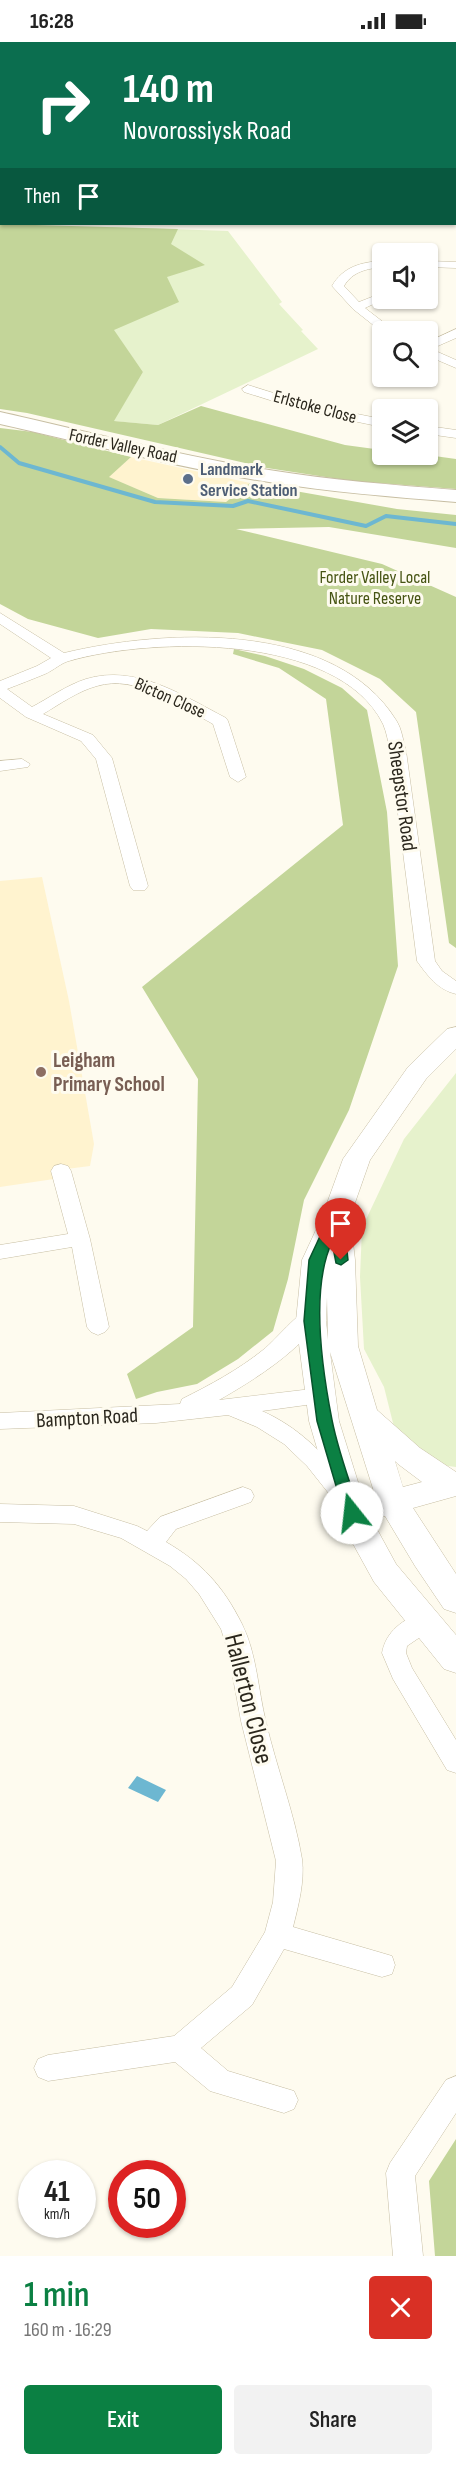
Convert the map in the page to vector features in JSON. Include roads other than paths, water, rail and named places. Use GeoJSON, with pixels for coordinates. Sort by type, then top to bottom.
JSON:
{"type":"FeatureCollection","features":[{"type":"Feature","properties":{"kind":"main road","name":"Forder Valley Road"},"geometry":{"type":"LineString","coordinates":[[0,418],[157,454],[267,476],[456,498]]}},
{"type":"Feature","properties":{"kind":"main road"},"geometry":{"type":"LineString","coordinates":[[456,1035],[417,1073],[357,1159],[336,1217],[316,1260],[312,1315],[324,1421],[350,1509],[385,1573],[456,1659]]}},
{"type":"Feature","properties":{"kind":"main road"},"geometry":{"type":"LineString","coordinates":[[336,1217],[341,1260],[343,1346],[360,1404],[393,1502],[426,1557],[456,1600]]}},
{"type":"Feature","properties":{"kind":"main road"},"geometry":{"type":"LineString","coordinates":[[320,1396],[360,1404],[410,1456],[452,1485]]}},
{"type":"Feature","properties":{"kind":"main road"},"geometry":{"type":"LineString","coordinates":[[350,1509],[393,1502],[452,1485]]}},
{"type":"Feature","properties":{"kind":"street"},"geometry":{"type":"LineString","coordinates":[[372,266],[359,268],[341,279],[338,286],[357,307],[375,321]]}},
{"type":"Feature","properties":{"kind":"street"},"geometry":{"type":"LineString","coordinates":[[438,270],[456,266]]}},
{"type":"Feature","properties":{"kind":"street"},"geometry":{"type":"LineString","coordinates":[[357,307],[372,300]]}},
{"type":"Feature","properties":{"kind":"street"},"geometry":{"type":"LineString","coordinates":[[438,341],[456,333]]}},
{"type":"Feature","properties":{"kind":"street"},"geometry":{"type":"LineString","coordinates":[[438,356],[456,364]]}},
{"type":"Feature","properties":{"kind":"street","name":"Erlstoke Close"},"geometry":{"type":"LineString","coordinates":[[248,388],[309,408],[372,421]]}},
{"type":"Feature","properties":{"kind":"street"},"geometry":{"type":"LineString","coordinates":[[438,431],[456,434]]}},
{"type":"Feature","properties":{"kind":"street"},"geometry":{"type":"LineString","coordinates":[[0,616],[62,658]]}},
{"type":"Feature","properties":{"kind":"street","name":"Sheepstor Road"},"geometry":{"type":"LineString","coordinates":[[0,686],[40,671],[62,658],[145,643],[224,643],[254,647],[310,660],[354,683],[382,711],[392,730],[398,751],[426,961],[436,975],[456,989]]}},
{"type":"Feature","properties":{"kind":"street","name":"Bicton Close"},"geometry":{"type":"LineString","coordinates":[[31,714],[90,682],[110,678],[135,680],[220,721],[238,777]]}},
{"type":"Feature","properties":{"kind":"street"},"geometry":{"type":"LineString","coordinates":[[0,691],[31,714],[87,738],[104,758],[139,886]]}},
{"type":"Feature","properties":{"kind":"street"},"geometry":{"type":"LineString","coordinates":[[0,766],[22,764]]}},
{"type":"Feature","properties":{"kind":"street"},"geometry":{"type":"LineString","coordinates":[[61,1171],[80,1239],[98,1327]]}},
{"type":"Feature","properties":{"kind":"street"},"geometry":{"type":"LineString","coordinates":[[0,1252],[80,1239]]}},
{"type":"Feature","properties":{"kind":"street","name":"Bampton Road"},"geometry":{"type":"LineString","coordinates":[[174,1412],[247,1374],[293,1337],[312,1315]]}},
{"type":"Feature","properties":{"kind":"street","name":"Bampton Road"},"geometry":{"type":"LineString","coordinates":[[0,1421],[174,1412],[320,1396]]}},
{"type":"Feature","properties":{"kind":"street","name":"Bampton Road"},"geometry":{"type":"LineString","coordinates":[[225,1406],[280,1429],[306,1449],[350,1509]]}},
{"type":"Feature","properties":{"kind":"street"},"geometry":{"type":"LineString","coordinates":[[151,1543],[168,1523],[243,1496]]}},
{"type":"Feature","properties":{"kind":"street","name":"Hallerton Close"},"geometry":{"type":"LineString","coordinates":[[0,1513],[74,1515],[113,1526],[151,1543],[194,1572],[217,1601],[238,1643],[253,1721],[289,1861],[286,1902],[278,1935],[242,1996],[180,2048]]}},
{"type":"Feature","properties":{"kind":"street"},"geometry":{"type":"LineString","coordinates":[[424,1622],[396,1641],[393,1653],[456,1762]]}},
{"type":"Feature","properties":{"kind":"street"},"geometry":{"type":"LineString","coordinates":[[278,1935],[382,1965]]}},
{"type":"Feature","properties":{"kind":"street"},"geometry":{"type":"LineString","coordinates":[[48,2068],[180,2048],[220,2082],[284,2100]]}},
{"type":"Feature","properties":{"kind":"street"},"geometry":{"type":"LineString","coordinates":[[408,2256],[400,2173],[456,2089]]}},
{"type":"Feature","properties":{"kind":"water"},"geometry":{"type":"Polygon","coordinates":[[[137,1776],[166,1790],[158,1802],[128,1788],[137,1776]]]}},
{"type":"Feature","properties":{"kind":"waterway"},"geometry":{"type":"LineString","coordinates":[[0,447],[19,463],[155,502],[233,506],[248,501],[366,526],[386,516],[456,524]]}},
{"type":"Feature","properties":{"kind":"place","name":"Landmark Service Station"},"geometry":{"type":"Point","coordinates":[188,479]}},
{"type":"Feature","properties":{"kind":"place","name":"Leigham Primary School"},"geometry":{"type":"Point","coordinates":[41,1072]}},
{"type":"Feature","properties":{"kind":"park label","name":"Forder Valley Local Nature Reserve"},"geometry":{"type":"Point","coordinates":[375,587]}}]}
